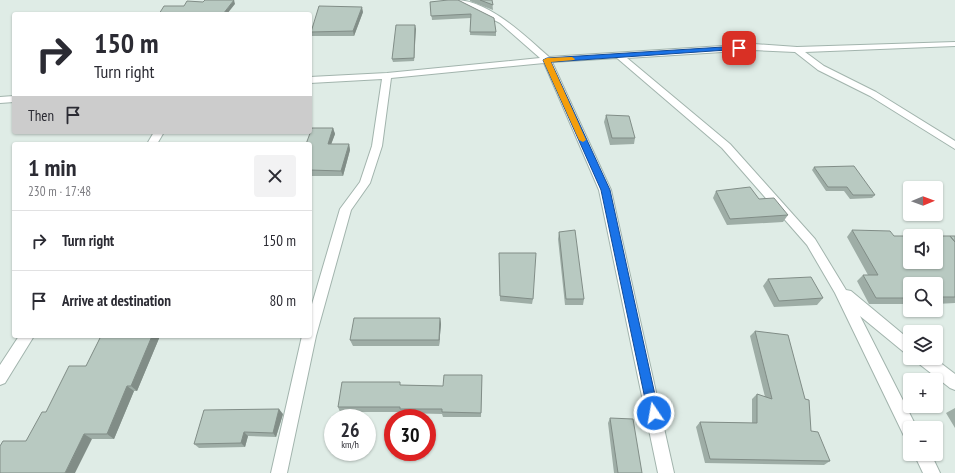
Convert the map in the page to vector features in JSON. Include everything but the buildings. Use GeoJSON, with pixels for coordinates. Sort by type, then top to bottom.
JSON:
{"type":"FeatureCollection","features":[{"type":"Feature","properties":{"kind":"street"},"geometry":{"type":"LineString","coordinates":[[459,0],[503,21],[547,60],[605,190],[666,473]]}},
{"type":"Feature","properties":{"kind":"street"},"geometry":{"type":"LineString","coordinates":[[312,80],[387,76],[547,60],[754,47],[797,50],[955,44]]}},
{"type":"Feature","properties":{"kind":"street"},"geometry":{"type":"LineString","coordinates":[[797,50],[821,68],[872,94],[955,146]]}},
{"type":"Feature","properties":{"kind":"street"},"geometry":{"type":"LineString","coordinates":[[620,56],[726,146],[811,242],[840,290],[906,421]]}},
{"type":"Feature","properties":{"kind":"street"},"geometry":{"type":"LineString","coordinates":[[312,328],[346,209],[365,183],[377,146],[387,76]]}},
{"type":"Feature","properties":{"kind":"street"},"geometry":{"type":"LineString","coordinates":[[0,100],[12,99]]}},
{"type":"Feature","properties":{"kind":"street"},"geometry":{"type":"LineString","coordinates":[[840,290],[903,342]]}},
{"type":"Feature","properties":{"kind":"street"},"geometry":{"type":"LineString","coordinates":[[0,378],[26,338]]}},
{"type":"Feature","properties":{"kind":"street"},"geometry":{"type":"LineString","coordinates":[[279,473],[309,338]]}},
{"type":"Feature","properties":{"kind":"street"},"geometry":{"type":"LineString","coordinates":[[932,365],[955,383]]}},
{"type":"Feature","properties":{"kind":"street"},"geometry":{"type":"LineString","coordinates":[[926,461],[932,473]]}},
{"type":"Feature","properties":{"kind":"slow traffic"},"geometry":{"type":"LineString","coordinates":[[572,59],[547,60],[583,140]]}},
{"type":"Feature","properties":{"kind":"route"},"geometry":{"type":"LineString","coordinates":[[654,413],[605,190],[547,60],[739,48]]}}]}
